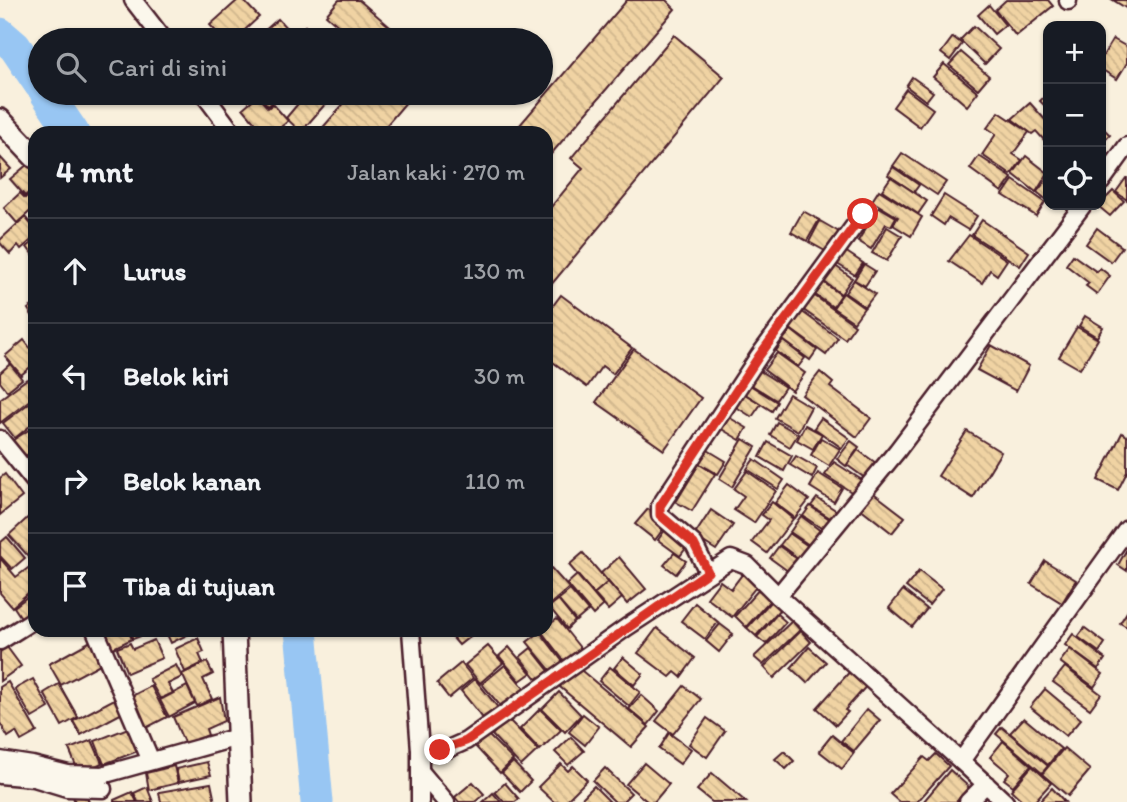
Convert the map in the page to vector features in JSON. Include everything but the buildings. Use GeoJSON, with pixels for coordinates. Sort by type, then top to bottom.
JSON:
{"type":"FeatureCollection","features":[{"type":"Feature","properties":{"kind":"street"},"geometry":{"type":"LineString","coordinates":[[133,0],[154,28]]}},
{"type":"Feature","properties":{"kind":"street"},"geometry":{"type":"LineString","coordinates":[[212,105],[228,126]]}},
{"type":"Feature","properties":{"kind":"street"},"geometry":{"type":"LineString","coordinates":[[0,120],[28,150]]}},
{"type":"Feature","properties":{"kind":"street"},"geometry":{"type":"LineString","coordinates":[[1106,175],[1127,146]]}},
{"type":"Feature","properties":{"kind":"street"},"geometry":{"type":"LineString","coordinates":[[778,596],[897,451],[1079,210]]}},
{"type":"Feature","properties":{"kind":"street"},"geometry":{"type":"LineString","coordinates":[[708,572],[694,544],[660,515],[660,506],[759,356],[863,214]]}},
{"type":"Feature","properties":{"kind":"street"},"geometry":{"type":"LineString","coordinates":[[0,439],[28,473]]}},
{"type":"Feature","properties":{"kind":"street"},"geometry":{"type":"LineString","coordinates":[[961,761],[1127,529]]}},
{"type":"Feature","properties":{"kind":"street"},"geometry":{"type":"LineString","coordinates":[[420,750],[448,749],[466,741],[708,572],[725,562],[737,559],[747,565],[1005,802]]}},
{"type":"Feature","properties":{"kind":"street"},"geometry":{"type":"LineString","coordinates":[[0,641],[28,623]]}},
{"type":"Feature","properties":{"kind":"street"},"geometry":{"type":"LineString","coordinates":[[98,637],[151,761]]}},
{"type":"Feature","properties":{"kind":"street"},"geometry":{"type":"LineString","coordinates":[[234,637],[241,802]]}},
{"type":"Feature","properties":{"kind":"street"},"geometry":{"type":"LineString","coordinates":[[412,637],[420,750],[420,802]]}},
{"type":"Feature","properties":{"kind":"street"},"geometry":{"type":"LineString","coordinates":[[0,775],[68,785],[103,786],[151,761],[238,737]]}},
{"type":"Feature","properties":{"kind":"street"},"geometry":{"type":"LineString","coordinates":[[0,760],[32,765],[68,785]]}},
{"type":"Feature","properties":{"kind":"street"},"geometry":{"type":"LineString","coordinates":[[421,771],[446,802]]}},
{"type":"Feature","properties":{"kind":"street"},"geometry":{"type":"LineString","coordinates":[[968,802],[986,784]]}},
{"type":"Feature","properties":{"kind":"waterway"},"geometry":{"type":"LineString","coordinates":[[0,34],[15,47],[28,66]]}},
{"type":"Feature","properties":{"kind":"waterway"},"geometry":{"type":"LineString","coordinates":[[54,105],[68,126]]}},
{"type":"Feature","properties":{"kind":"waterway"},"geometry":{"type":"LineString","coordinates":[[302,637],[317,802]]}},
{"type":"Feature","properties":{"kind":"route"},"geometry":{"type":"LineString","coordinates":[[440,750],[466,741],[708,572],[694,544],[660,515],[660,506],[759,356],[863,214]]}}]}
